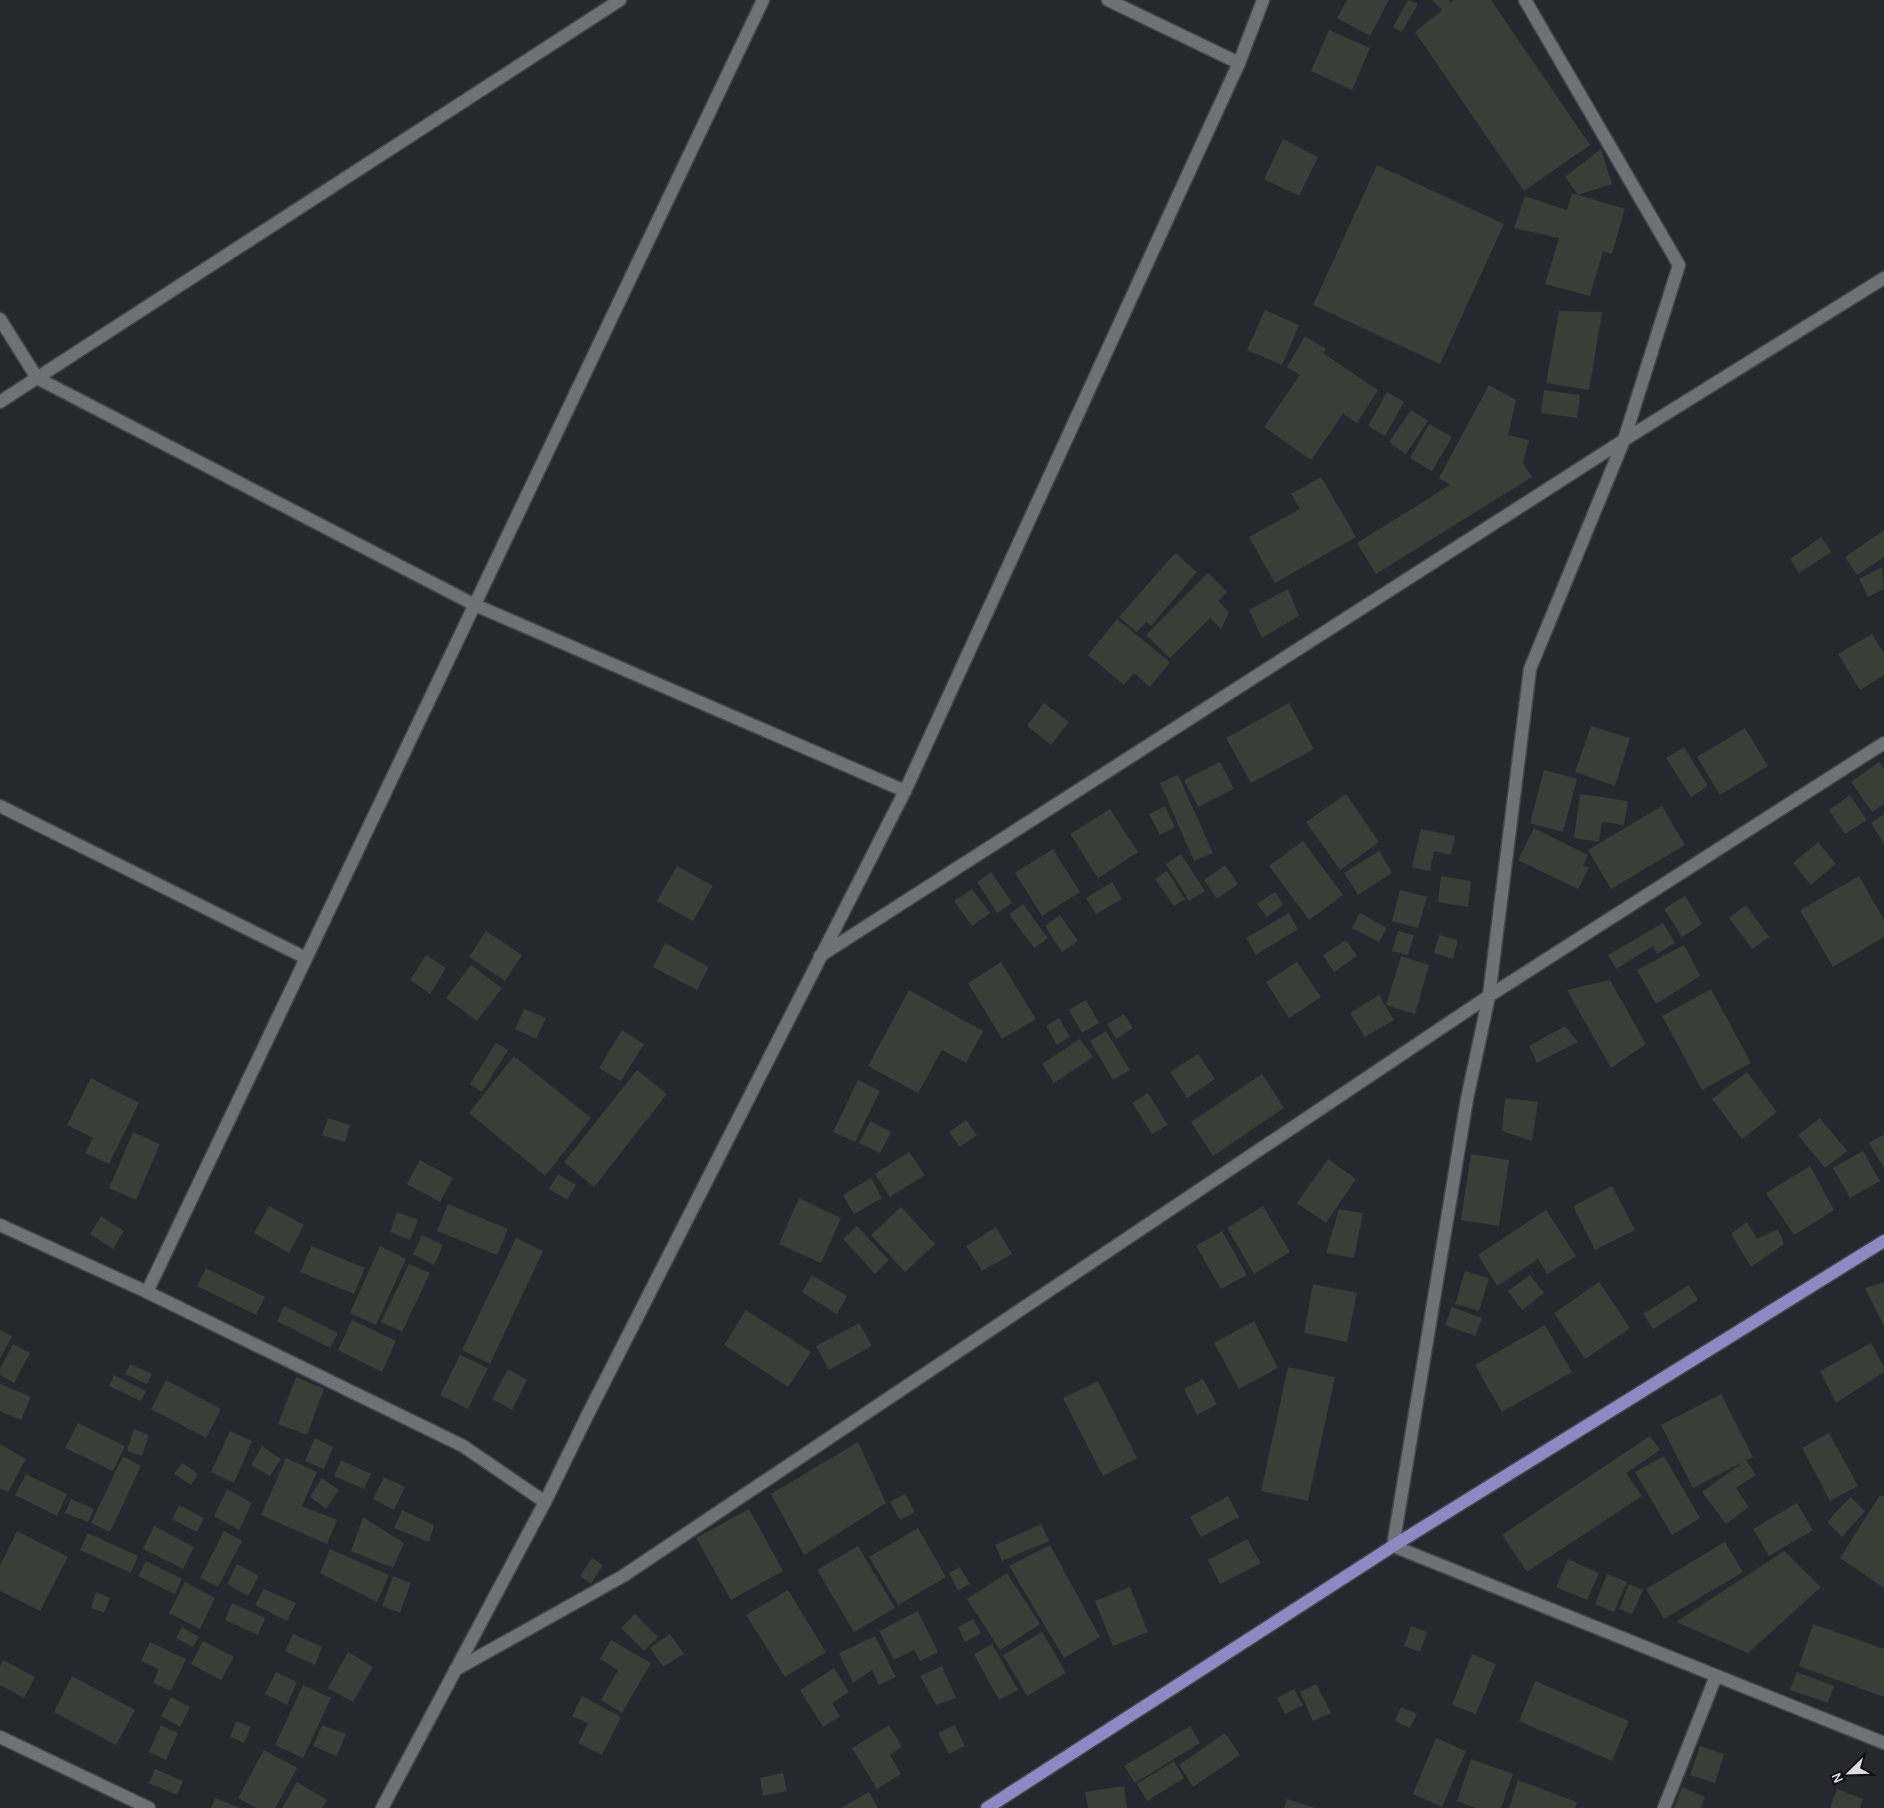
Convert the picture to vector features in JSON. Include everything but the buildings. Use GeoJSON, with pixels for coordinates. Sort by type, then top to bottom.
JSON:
{"type":"FeatureCollection","features":[{"type":"Feature","properties":{"kind":"main road"},"geometry":{"type":"LineString","coordinates":[[994,1807],[1393,1546],[1884,1241]]}},
{"type":"Feature","properties":{"kind":"street"},"geometry":{"type":"LineString","coordinates":[[0,402],[620,0]]}},
{"type":"Feature","properties":{"kind":"street"},"geometry":{"type":"LineString","coordinates":[[147,1292],[763,0]]}},
{"type":"Feature","properties":{"kind":"street"},"geometry":{"type":"LineString","coordinates":[[1108,0],[1239,63]]}},
{"type":"Feature","properties":{"kind":"street"},"geometry":{"type":"LineString","coordinates":[[382,1808],[546,1502],[588,1414],[905,791],[1239,63],[1263,0]]}},
{"type":"Feature","properties":{"kind":"street"},"geometry":{"type":"LineString","coordinates":[[1525,0],[1678,265],[1624,440],[1530,669],[1489,996],[1467,1099],[1393,1546],[1884,1743]]}},
{"type":"Feature","properties":{"kind":"street"},"geometry":{"type":"LineString","coordinates":[[820,956],[1624,440],[1884,278]]}},
{"type":"Feature","properties":{"kind":"street"},"geometry":{"type":"LineString","coordinates":[[0,319],[37,378],[475,605],[905,791]]}},
{"type":"Feature","properties":{"kind":"street"},"geometry":{"type":"LineString","coordinates":[[455,1670],[623,1576],[1489,996],[1884,743]]}},
{"type":"Feature","properties":{"kind":"street"},"geometry":{"type":"LineString","coordinates":[[0,806],[306,958]]}},
{"type":"Feature","properties":{"kind":"street"},"geometry":{"type":"LineString","coordinates":[[0,1225],[147,1292],[463,1446],[546,1502]]}},
{"type":"Feature","properties":{"kind":"street"},"geometry":{"type":"LineString","coordinates":[[1664,1808],[1716,1676]]}},
{"type":"Feature","properties":{"kind":"street"},"geometry":{"type":"LineString","coordinates":[[0,1737],[149,1808]]}}]}
